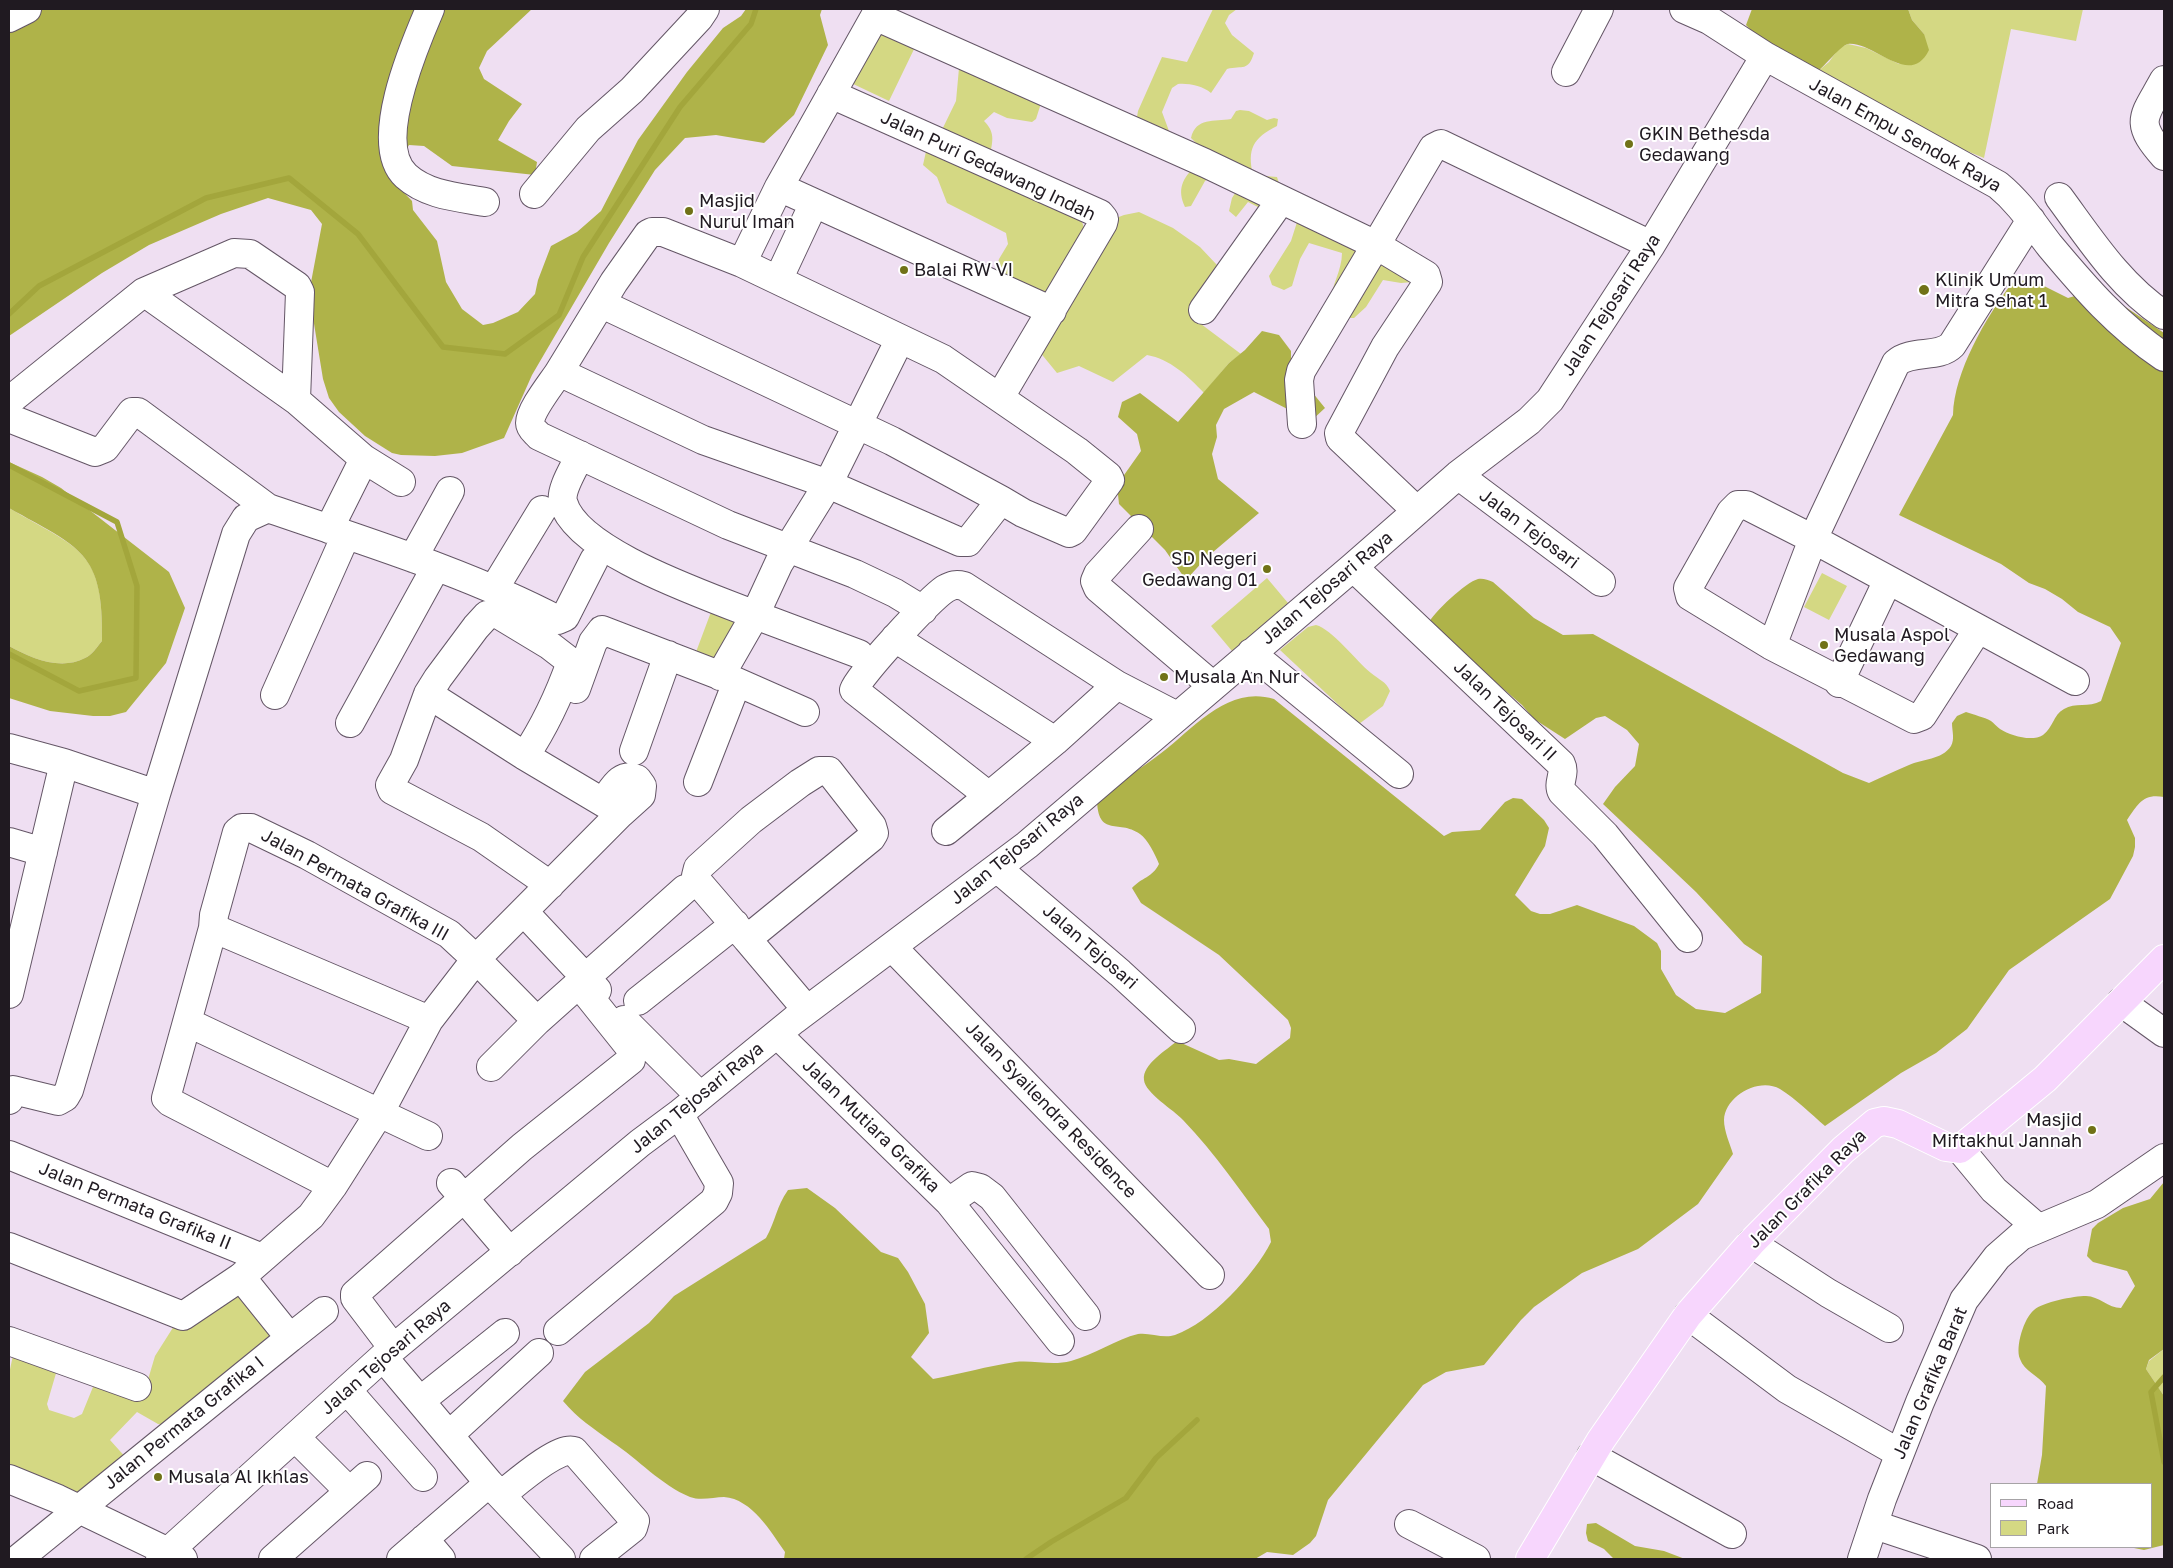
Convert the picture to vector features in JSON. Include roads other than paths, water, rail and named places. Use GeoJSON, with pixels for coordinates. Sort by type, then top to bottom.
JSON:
{"type":"FeatureCollection","features":[{"type":"Feature","properties":{"kind":"main road"},"geometry":{"type":"LineString","coordinates":[[1960,1149],[2045,1079],[2164,959]]}},
{"type":"Feature","properties":{"kind":"main road","name":"Jalan Grafika Raya"},"geometry":{"type":"LineString","coordinates":[[1530,1559],[1591,1456],[1688,1315],[1751,1243],[1828,1164],[1875,1123],[1884,1120],[1898,1124],[1946,1147],[1960,1149]]}},
{"type":"Feature","properties":{"kind":"street"},"geometry":{"type":"LineString","coordinates":[[9,18],[27,9]]}},
{"type":"Feature","properties":{"kind":"street"},"geometry":{"type":"LineString","coordinates":[[430,9],[400,86],[395,112],[394,153],[398,165],[405,175],[420,186],[440,194],[485,202]]}},
{"type":"Feature","properties":{"kind":"street"},"geometry":{"type":"LineString","coordinates":[[534,194],[588,128],[632,90],[699,18],[705,9]]}},
{"type":"Feature","properties":{"kind":"street"},"geometry":{"type":"LineString","coordinates":[[1566,72],[1599,9]]}},
{"type":"Feature","properties":{"kind":"street","name":"Jalan Empu Sendok Raya"},"geometry":{"type":"LineString","coordinates":[[1684,9],[1713,15],[1764,56],[1998,185],[2016,200],[2090,295],[2114,320],[2164,357]]}},
{"type":"Feature","properties":{"kind":"street"},"geometry":{"type":"LineString","coordinates":[[742,262],[779,187],[877,12],[1376,245],[1426,275],[1428,282],[1386,347],[1338,435],[1417,511]]}},
{"type":"Feature","properties":{"kind":"street","name":"Jalan Tejosari Raya"},"geometry":{"type":"LineString","coordinates":[[171,1557],[295,1437],[388,1352],[640,1143],[679,1114],[807,1010],[1027,845],[1354,567],[1458,475],[1529,420],[1550,400],[1650,245],[1764,56]]}},
{"type":"Feature","properties":{"kind":"street"},"geometry":{"type":"LineString","coordinates":[[2164,80],[2144,118],[2145,129],[2150,140],[2164,156]]}},
{"type":"Feature","properties":{"kind":"street","name":"Jalan Puri Gedawang Indah"},"geometry":{"type":"LineString","coordinates":[[831,94],[1100,214],[1104,219],[1052,311],[1000,397]]}},
{"type":"Feature","properties":{"kind":"street"},"geometry":{"type":"LineString","coordinates":[[1302,424],[1299,380],[1301,371],[1432,148],[1441,144],[1650,245]]}},
{"type":"Feature","properties":{"kind":"street"},"geometry":{"type":"LineString","coordinates":[[779,187],[1052,311]]}},
{"type":"Feature","properties":{"kind":"street"},"geometry":{"type":"LineString","coordinates":[[2059,197],[2112,269],[2164,315]]}},
{"type":"Feature","properties":{"kind":"street"},"geometry":{"type":"LineString","coordinates":[[1203,310],[1281,200]]}},
{"type":"Feature","properties":{"kind":"street"},"geometry":{"type":"LineString","coordinates":[[778,280],[814,203]]}},
{"type":"Feature","properties":{"kind":"street"},"geometry":{"type":"LineString","coordinates":[[1772,646],[1812,539],[1896,363],[1903,357],[1942,351],[1952,345],[2031,220]]}},
{"type":"Feature","properties":{"kind":"street"},"geometry":{"type":"LineString","coordinates":[[602,304],[858,424],[1031,517],[1069,533],[1109,484],[1108,476],[1078,451],[943,359],[742,262],[663,232],[652,232],[642,240],[533,412],[530,423],[532,429],[539,436],[728,526],[855,574],[895,593],[923,610]]}},
{"type":"Feature","properties":{"kind":"street"},"geometry":{"type":"LineString","coordinates":[[9,401],[144,292],[238,252],[250,254],[297,286],[300,292],[296,400]]}},
{"type":"Feature","properties":{"kind":"street"},"geometry":{"type":"LineString","coordinates":[[144,292],[296,400],[364,459],[401,482]]}},
{"type":"Feature","properties":{"kind":"street"},"geometry":{"type":"LineString","coordinates":[[698,782],[729,679],[755,615],[779,563],[828,484],[900,339]]}},
{"type":"Feature","properties":{"kind":"street"},"geometry":{"type":"LineString","coordinates":[[560,372],[703,440],[828,484],[964,543],[968,542],[1001,500]]}},
{"type":"Feature","properties":{"kind":"street"},"geometry":{"type":"LineString","coordinates":[[9,418],[95,452],[105,448],[132,412],[138,412],[268,508],[425,562],[494,589],[558,620],[562,620],[594,560]]}},
{"type":"Feature","properties":{"kind":"street"},"geometry":{"type":"LineString","coordinates":[[580,455],[563,494],[563,502],[569,514],[582,529],[610,550],[649,572],[859,654]]}},
{"type":"Feature","properties":{"kind":"street"},"geometry":{"type":"LineString","coordinates":[[276,695],[364,459]]}},
{"type":"Feature","properties":{"kind":"street","name":"Jalan Tejosari"},"geometry":{"type":"LineString","coordinates":[[1458,475],[1601,582]]}},
{"type":"Feature","properties":{"kind":"street"},"geometry":{"type":"LineString","coordinates":[[350,723],[425,562],[450,491]]}},
{"type":"Feature","properties":{"kind":"street"},"geometry":{"type":"LineString","coordinates":[[1978,630],[1920,718],[1914,720],[1839,683],[1772,646],[1690,596],[1688,588],[1731,512],[1738,505],[1746,506],[1812,539],[2075,681]]}},
{"type":"Feature","properties":{"kind":"street"},"geometry":{"type":"LineString","coordinates":[[10,1093],[58,1100],[66,1097],[236,534],[246,518],[268,508]]}},
{"type":"Feature","properties":{"kind":"street"},"geometry":{"type":"LineString","coordinates":[[494,589],[542,510]]}},
{"type":"Feature","properties":{"kind":"street"},"geometry":{"type":"LineString","coordinates":[[1139,529],[1098,574],[1095,581],[1098,588],[1212,686]]}},
{"type":"Feature","properties":{"kind":"street","name":"Jalan Tejosari II"},"geometry":{"type":"LineString","coordinates":[[1354,567],[1561,764],[1564,770],[1560,787],[1562,792],[1605,835],[1688,938]]}},
{"type":"Feature","properties":{"kind":"street"},"geometry":{"type":"LineString","coordinates":[[1839,683],[1888,580]]}},
{"type":"Feature","properties":{"kind":"street"},"geometry":{"type":"LineString","coordinates":[[988,796],[855,693],[855,688],[895,638],[943,590],[957,584],[964,586],[1117,685],[1177,716]]}},
{"type":"Feature","properties":{"kind":"street"},"geometry":{"type":"LineString","coordinates":[[525,756],[544,728],[559,696],[571,662],[548,645],[496,613],[487,615],[452,658],[428,694],[404,760],[390,785],[392,790],[481,837],[550,885]]}},
{"type":"Feature","properties":{"kind":"street"},"geometry":{"type":"LineString","coordinates":[[572,701],[593,642],[602,630],[729,679],[805,712]]}},
{"type":"Feature","properties":{"kind":"street"},"geometry":{"type":"LineString","coordinates":[[895,638],[1055,741]]}},
{"type":"Feature","properties":{"kind":"street"},"geometry":{"type":"LineString","coordinates":[[1251,653],[1399,774]]}},
{"type":"Feature","properties":{"kind":"street"},"geometry":{"type":"LineString","coordinates":[[634,751],[668,655]]}},
{"type":"Feature","properties":{"kind":"street"},"geometry":{"type":"LineString","coordinates":[[946,832],[1055,741],[1117,685]]}},
{"type":"Feature","properties":{"kind":"street"},"geometry":{"type":"LineString","coordinates":[[9,1247],[183,1316],[240,1277],[311,1216],[334,1186],[380,1112],[429,1020],[476,959],[550,885],[613,807],[525,756],[428,694]]}},
{"type":"Feature","properties":{"kind":"street"},"geometry":{"type":"LineString","coordinates":[[9,748],[64,763],[156,794]]}},
{"type":"Feature","properties":{"kind":"street"},"geometry":{"type":"LineString","coordinates":[[9,994],[64,763]]}},
{"type":"Feature","properties":{"kind":"street"},"geometry":{"type":"LineString","coordinates":[[638,1001],[741,931],[871,838],[874,833],[872,826],[829,771],[818,771],[751,820],[698,868],[696,876],[698,882],[741,931],[807,1010]]}},
{"type":"Feature","properties":{"kind":"street","name":"Jalan Permata Grafika III"},"geometry":{"type":"LineString","coordinates":[[334,1186],[170,1102],[166,1098],[213,928],[214,915],[237,832],[246,827],[307,854],[449,934],[476,959]]}},
{"type":"Feature","properties":{"kind":"street"},"geometry":{"type":"LineString","coordinates":[[9,842],[43,852]]}},
{"type":"Feature","properties":{"kind":"street","name":"Jalan Tejosari"},"geometry":{"type":"LineString","coordinates":[[996,868],[1120,973],[1181,1030]]}},
{"type":"Feature","properties":{"kind":"street"},"geometry":{"type":"LineString","coordinates":[[491,1068],[536,1021],[685,889]]}},
{"type":"Feature","properties":{"kind":"street"},"geometry":{"type":"LineString","coordinates":[[524,912],[582,981],[631,1049],[631,1060],[522,1147],[457,1191],[354,1294],[354,1298],[420,1401],[495,1489],[561,1559]]}},
{"type":"Feature","properties":{"kind":"street"},"geometry":{"type":"LineString","coordinates":[[213,928],[429,1020]]}},
{"type":"Feature","properties":{"kind":"street","name":"Jalan Syailendra Residence"},"geometry":{"type":"LineString","coordinates":[[892,946],[1210,1275]]}},
{"type":"Feature","properties":{"kind":"street"},"geometry":{"type":"LineString","coordinates":[[476,959],[536,1021]]}},
{"type":"Feature","properties":{"kind":"street"},"geometry":{"type":"LineString","coordinates":[[582,981],[695,1091]]}},
{"type":"Feature","properties":{"kind":"street"},"geometry":{"type":"LineString","coordinates":[[2121,1002],[2164,1033]]}},
{"type":"Feature","properties":{"kind":"street"},"geometry":{"type":"LineString","coordinates":[[187,1022],[428,1136]]}},
{"type":"Feature","properties":{"kind":"street","name":"Jalan Mutiara Grafika"},"geometry":{"type":"LineString","coordinates":[[777,1034],[949,1202],[972,1186],[980,1188],[992,1197],[1086,1316]]}},
{"type":"Feature","properties":{"kind":"street"},"geometry":{"type":"LineString","coordinates":[[558,1331],[714,1201],[718,1193],[719,1183],[679,1114]]}},
{"type":"Feature","properties":{"kind":"street"},"geometry":{"type":"LineString","coordinates":[[1960,1149],[1994,1190],[2038,1228]]}},
{"type":"Feature","properties":{"kind":"street","name":"Jalan Permata Grafika II"},"geometry":{"type":"LineString","coordinates":[[9,1155],[262,1258]]}},
{"type":"Feature","properties":{"kind":"street","name":"Jalan Grafika Barat"},"geometry":{"type":"LineString","coordinates":[[1862,1559],[1899,1453],[1964,1300],[1997,1257],[2022,1236],[2097,1204],[2164,1158]]}},
{"type":"Feature","properties":{"kind":"street"},"geometry":{"type":"LineString","coordinates":[[457,1191],[510,1252]]}},
{"type":"Feature","properties":{"kind":"street"},"geometry":{"type":"LineString","coordinates":[[949,1202],[1060,1341]]}},
{"type":"Feature","properties":{"kind":"street"},"geometry":{"type":"LineString","coordinates":[[1751,1243],[1828,1293],[1888,1328]]}},
{"type":"Feature","properties":{"kind":"street"},"geometry":{"type":"LineString","coordinates":[[240,1277],[290,1338]]}},
{"type":"Feature","properties":{"kind":"street","name":"Jalan Permata Grafika I"},"geometry":{"type":"LineString","coordinates":[[18,1559],[324,1312]]}},
{"type":"Feature","properties":{"kind":"street"},"geometry":{"type":"LineString","coordinates":[[1688,1315],[1787,1389],[1899,1453]]}},
{"type":"Feature","properties":{"kind":"street"},"geometry":{"type":"LineString","coordinates":[[420,1401],[505,1333]]}},
{"type":"Feature","properties":{"kind":"street"},"geometry":{"type":"LineString","coordinates":[[9,1341],[136,1387]]}},
{"type":"Feature","properties":{"kind":"street"},"geometry":{"type":"LineString","coordinates":[[449,1435],[539,1353]]}},
{"type":"Feature","properties":{"kind":"street"},"geometry":{"type":"LineString","coordinates":[[347,1390],[423,1477]]}},
{"type":"Feature","properties":{"kind":"street"},"geometry":{"type":"LineString","coordinates":[[273,1559],[358,1484],[295,1437]]}},
{"type":"Feature","properties":{"kind":"street"},"geometry":{"type":"LineString","coordinates":[[402,1559],[432,1549],[495,1489],[566,1450],[574,1451],[635,1521],[633,1528],[594,1559]]}},
{"type":"Feature","properties":{"kind":"street"},"geometry":{"type":"LineString","coordinates":[[1591,1456],[1732,1534]]}},
{"type":"Feature","properties":{"kind":"street"},"geometry":{"type":"LineString","coordinates":[[9,1479],[79,1509],[171,1557]]}},
{"type":"Feature","properties":{"kind":"street"},"geometry":{"type":"LineString","coordinates":[[1409,1524],[1476,1559]]}},
{"type":"Feature","properties":{"kind":"street"},"geometry":{"type":"LineString","coordinates":[[1875,1525],[1976,1559]]}},
{"type":"Feature","properties":{"kind":"waterway"},"geometry":{"type":"LineString","coordinates":[[9,314],[39,286],[206,198],[289,178],[358,234],[443,347],[505,354],[559,315],[583,257],[680,107],[751,24],[756,9]]}},
{"type":"Feature","properties":{"kind":"waterway"},"geometry":{"type":"LineString","coordinates":[[9,465],[117,522],[137,586],[136,678],[79,691],[9,654]]}},
{"type":"Feature","properties":{"kind":"waterway"},"geometry":{"type":"LineString","coordinates":[[2164,1377],[2151,1392],[2164,1462]]}},
{"type":"Feature","properties":{"kind":"waterway"},"geometry":{"type":"LineString","coordinates":[[1026,1559],[1126,1498],[1156,1458],[1197,1420]]}},
{"type":"Feature","properties":{"kind":"place","name":"GKIN Bethesda Gedawang"},"geometry":{"type":"Point","coordinates":[1629,144]}},
{"type":"Feature","properties":{"kind":"place","name":"Masjid Nurul Iman"},"geometry":{"type":"Point","coordinates":[689,211]}},
{"type":"Feature","properties":{"kind":"place","name":"Balai RW VI"},"geometry":{"type":"Point","coordinates":[904,270]}},
{"type":"Feature","properties":{"kind":"place","name":"Klinik Umum Mitra Sehat 1"},"geometry":{"type":"Point","coordinates":[1924,290]}},
{"type":"Feature","properties":{"kind":"place","name":"SD Negeri Gedawang 01"},"geometry":{"type":"Point","coordinates":[1267,569]}},
{"type":"Feature","properties":{"kind":"place","name":"Musala Aspol Gedawang"},"geometry":{"type":"Point","coordinates":[1824,645]}},
{"type":"Feature","properties":{"kind":"place","name":"Musala An Nur"},"geometry":{"type":"Point","coordinates":[1164,677]}},
{"type":"Feature","properties":{"kind":"place","name":"Masjid Miftakhul Jannah"},"geometry":{"type":"Point","coordinates":[2092,1130]}},
{"type":"Feature","properties":{"kind":"place","name":"Musala Al Ikhlas"},"geometry":{"type":"Point","coordinates":[158,1477]}}]}
